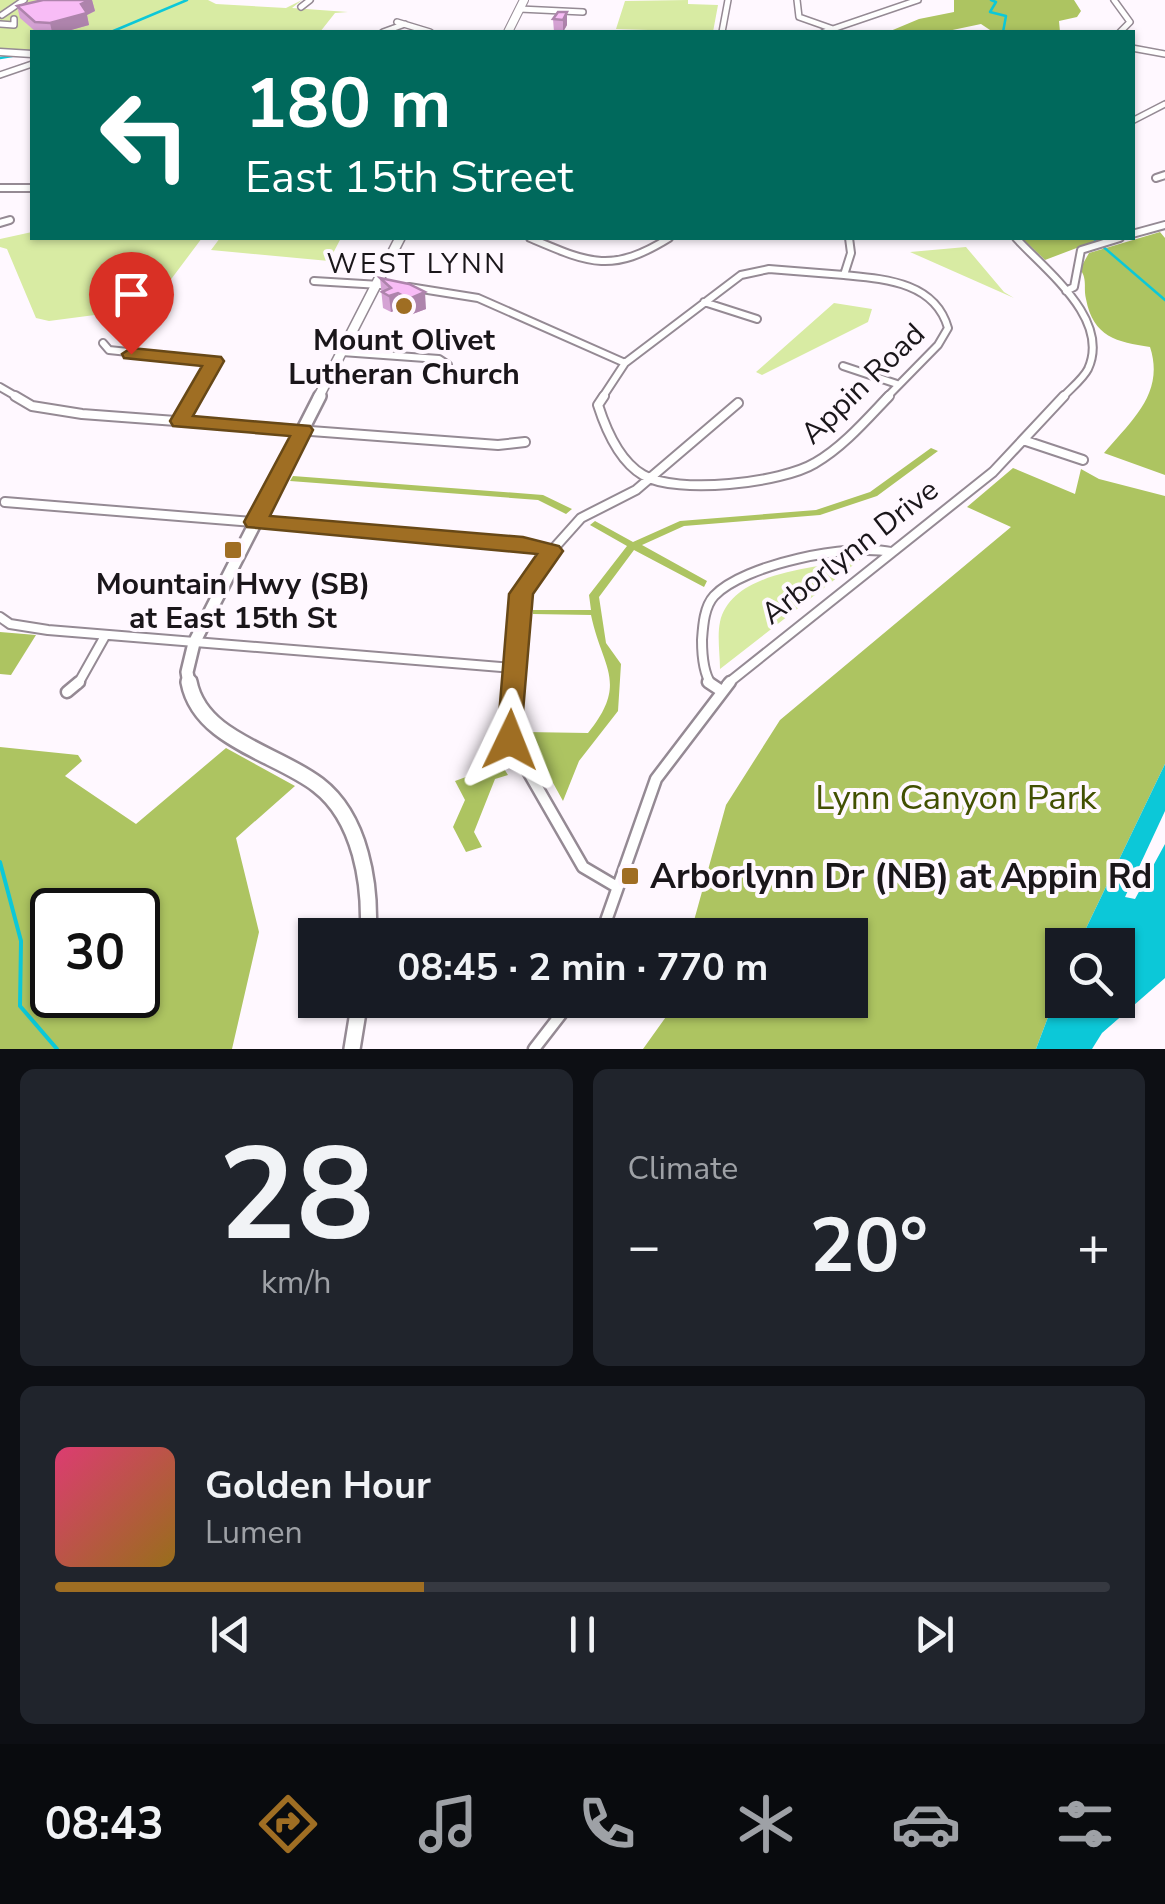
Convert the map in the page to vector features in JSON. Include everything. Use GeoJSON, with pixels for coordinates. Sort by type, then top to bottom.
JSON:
{"type":"FeatureCollection","features":[{"type":"Feature","properties":{"kind":"main road"},"geometry":{"type":"LineString","coordinates":[[509,30],[524,0]]}},
{"type":"Feature","properties":{"kind":"main road"},"geometry":{"type":"LineString","coordinates":[[368,918],[368,892],[344,818],[322,788],[222,730],[197,709],[185,674],[194,643],[399,240]]}},
{"type":"Feature","properties":{"kind":"main road"},"geometry":{"type":"LineString","coordinates":[[352,1049],[357,1018]]}},
{"type":"Feature","properties":{"kind":"street"},"geometry":{"type":"LineString","coordinates":[[1,20],[24,0]]}},
{"type":"Feature","properties":{"kind":"street"},"geometry":{"type":"LineString","coordinates":[[301,7],[310,0]]}},
{"type":"Feature","properties":{"kind":"street"},"geometry":{"type":"LineString","coordinates":[[722,30],[728,0]]}},
{"type":"Feature","properties":{"kind":"street"},"geometry":{"type":"LineString","coordinates":[[797,0],[799,17],[833,30],[918,0]]}},
{"type":"Feature","properties":{"kind":"street"},"geometry":{"type":"LineString","coordinates":[[1114,0],[1130,22],[1122,30]]}},
{"type":"Feature","properties":{"kind":"street"},"geometry":{"type":"LineString","coordinates":[[520,8],[584,12]]}},
{"type":"Feature","properties":{"kind":"street"},"geometry":{"type":"LineString","coordinates":[[398,22],[424,30]]}},
{"type":"Feature","properties":{"kind":"street"},"geometry":{"type":"LineString","coordinates":[[388,30],[405,24]]}},
{"type":"Feature","properties":{"kind":"street"},"geometry":{"type":"LineString","coordinates":[[1135,49],[1165,54]]}},
{"type":"Feature","properties":{"kind":"street"},"geometry":{"type":"LineString","coordinates":[[0,52],[30,54]]}},
{"type":"Feature","properties":{"kind":"street"},"geometry":{"type":"LineString","coordinates":[[0,75],[30,65]]}},
{"type":"Feature","properties":{"kind":"street"},"geometry":{"type":"LineString","coordinates":[[1135,119],[1150,108],[1165,104]]}},
{"type":"Feature","properties":{"kind":"street"},"geometry":{"type":"LineString","coordinates":[[1156,178],[1165,175]]}},
{"type":"Feature","properties":{"kind":"street"},"geometry":{"type":"LineString","coordinates":[[0,188],[30,188]]}},
{"type":"Feature","properties":{"kind":"street"},"geometry":{"type":"LineString","coordinates":[[0,223],[10,220]]}},
{"type":"Feature","properties":{"kind":"street"},"geometry":{"type":"LineString","coordinates":[[1135,233],[1165,225]]}},
{"type":"Feature","properties":{"kind":"street"},"geometry":{"type":"LineString","coordinates":[[535,240],[591,262],[610,264],[635,260],[666,240]]}},
{"type":"Feature","properties":{"kind":"street"},"geometry":{"type":"LineString","coordinates":[[650,479],[621,453],[598,405],[624,363],[751,271],[844,276],[851,252],[849,240]]}},
{"type":"Feature","properties":{"kind":"street","name":"Arborlynn Drive"},"geometry":{"type":"LineString","coordinates":[[607,918],[656,779],[720,690],[992,472],[1081,379],[1092,359],[1090,324],[1066,291],[1018,240]]}},
{"type":"Feature","properties":{"kind":"street"},"geometry":{"type":"LineString","coordinates":[[1066,291],[1074,286],[1073,260],[1110,240]]}},
{"type":"Feature","properties":{"kind":"street","name":"Appin Road"},"geometry":{"type":"LineString","coordinates":[[650,479],[692,483],[796,472],[814,464],[947,333],[944,312],[910,287],[844,276]]}},
{"type":"Feature","properties":{"kind":"street"},"geometry":{"type":"LineString","coordinates":[[314,281],[447,290],[478,298],[624,363]]}},
{"type":"Feature","properties":{"kind":"street"},"geometry":{"type":"LineString","coordinates":[[704,302],[757,319]]}},
{"type":"Feature","properties":{"kind":"street"},"geometry":{"type":"LineString","coordinates":[[103,342],[109,350],[214,361],[180,421]]}},
{"type":"Feature","properties":{"kind":"street"},"geometry":{"type":"LineString","coordinates":[[342,352],[440,360],[448,365],[444,374]]}},
{"type":"Feature","properties":{"kind":"street"},"geometry":{"type":"LineString","coordinates":[[843,366],[897,384]]}},
{"type":"Feature","properties":{"kind":"street"},"geometry":{"type":"LineString","coordinates":[[0,388],[19,402],[52,410],[498,445],[526,442]]}},
{"type":"Feature","properties":{"kind":"street"},"geometry":{"type":"LineString","coordinates":[[617,887],[583,866],[514,750],[510,725],[521,594],[551,551],[581,518],[650,479],[738,403]]}},
{"type":"Feature","properties":{"kind":"street"},"geometry":{"type":"LineString","coordinates":[[1023,440],[1084,460]]}},
{"type":"Feature","properties":{"kind":"street"},"geometry":{"type":"LineString","coordinates":[[5,502],[523,544],[551,551]]}},
{"type":"Feature","properties":{"kind":"street"},"geometry":{"type":"LineString","coordinates":[[720,690],[708,682],[704,669],[706,612],[719,591],[759,570],[864,548],[891,552]]}},
{"type":"Feature","properties":{"kind":"street"},"geometry":{"type":"LineString","coordinates":[[0,617],[10,624],[105,636],[514,668]]}},
{"type":"Feature","properties":{"kind":"street"},"geometry":{"type":"LineString","coordinates":[[66,692],[76,685],[105,636]]}},
{"type":"Feature","properties":{"kind":"street"},"geometry":{"type":"LineString","coordinates":[[534,1049],[558,1018]]}},
{"type":"Feature","properties":{"kind":"green space"},"geometry":{"type":"Polygon","coordinates":[[[0,0],[208,0],[216,4],[286,8],[302,0],[292,8],[348,12],[335,13],[322,30],[30,30],[30,51],[0,49],[0,0]]]}},
{"type":"Feature","properties":{"kind":"green space"},"geometry":{"type":"Polygon","coordinates":[[[688,0],[688,4],[718,5],[713,30],[616,29],[625,1],[688,0]]]}},
{"type":"Feature","properties":{"kind":"green space"},"geometry":{"type":"Polygon","coordinates":[[[954,0],[1074,0],[1081,11],[1077,17],[1059,21],[1060,30],[990,30],[981,24],[952,30],[893,30],[919,19],[954,12],[954,0]]]}},
{"type":"Feature","properties":{"kind":"green space"},"geometry":{"type":"Polygon","coordinates":[[[30,232],[30,240],[200,240],[136,326],[137,318],[110,313],[49,321],[36,318],[7,249],[0,247],[0,239],[30,232]]]}},
{"type":"Feature","properties":{"kind":"green space"},"geometry":{"type":"Polygon","coordinates":[[[1160,232],[1165,238],[1165,475],[1104,453],[1143,405],[1153,378],[1153,363],[1150,347],[1117,340],[1094,322],[1080,269],[1089,253],[1160,232]]]}},
{"type":"Feature","properties":{"kind":"green space"},"geometry":{"type":"Polygon","coordinates":[[[218,240],[340,240],[329,261],[211,250],[218,240]]]}},
{"type":"Feature","properties":{"kind":"green space"},"geometry":{"type":"Polygon","coordinates":[[[1024,240],[1098,240],[1045,260],[1024,240]]]}},
{"type":"Feature","properties":{"kind":"green space"},"geometry":{"type":"Polygon","coordinates":[[[966,247],[1004,292],[1014,298],[910,252],[966,247]]]}},
{"type":"Feature","properties":{"kind":"green space"},"geometry":{"type":"Polygon","coordinates":[[[834,303],[872,309],[868,322],[762,375],[756,372],[834,303]]]}},
{"type":"Feature","properties":{"kind":"green space"},"geometry":{"type":"Polygon","coordinates":[[[931,448],[938,451],[877,496],[820,515],[684,526],[642,545],[707,581],[704,587],[634,550],[599,597],[606,643],[621,664],[618,711],[579,761],[563,801],[525,732],[588,733],[607,700],[609,675],[591,615],[533,614],[533,610],[591,610],[589,595],[627,546],[590,525],[595,521],[633,542],[680,521],[816,510],[870,492],[931,448]]]}},
{"type":"Feature","properties":{"kind":"green space","name":"Lynn Canyon Park"},"geometry":{"type":"Polygon","coordinates":[[[1013,468],[1075,494],[1081,469],[1099,479],[1165,496],[1165,764],[1086,928],[1045,928],[1048,1018],[1036,1049],[643,1049],[665,1018],[868,1018],[868,918],[695,918],[726,805],[780,720],[1011,527],[967,507],[1013,468]]]}},
{"type":"Feature","properties":{"kind":"green space"},"geometry":{"type":"Polygon","coordinates":[[[293,476],[543,495],[572,509],[566,514],[538,500],[290,481],[293,476]]]}},
{"type":"Feature","properties":{"kind":"green space"},"geometry":{"type":"Polygon","coordinates":[[[861,559],[720,669],[720,622],[741,591],[779,574],[861,559]]]}},
{"type":"Feature","properties":{"kind":"green space"},"geometry":{"type":"Polygon","coordinates":[[[0,632],[36,635],[11,675],[0,674],[0,632]]]}},
{"type":"Feature","properties":{"kind":"green space"},"geometry":{"type":"Polygon","coordinates":[[[0,747],[78,755],[82,761],[65,776],[136,824],[226,748],[295,786],[236,838],[259,932],[232,1049],[0,1049],[0,747]]]}},
{"type":"Feature","properties":{"kind":"green space"},"geometry":{"type":"Polygon","coordinates":[[[501,764],[508,775],[495,779],[474,832],[482,847],[466,852],[453,827],[465,800],[455,781],[501,764]]]}},
{"type":"Feature","properties":{"kind":"water"},"geometry":{"type":"Polygon","coordinates":[[[1165,764],[1165,811],[1125,897],[1135,899],[1165,844],[1165,978],[1135,1004],[1135,928],[1086,928],[1165,764]]]}},
{"type":"Feature","properties":{"kind":"water"},"geometry":{"type":"Polygon","coordinates":[[[1048,1018],[1119,1018],[1102,1033],[1092,1049],[1036,1049],[1048,1018]]]}},
{"type":"Feature","properties":{"kind":"building"},"geometry":{"type":"Polygon","coordinates":[[[43,0],[90,0],[81,4],[87,13],[50,23],[35,22],[17,6],[43,0]]]}},
{"type":"Feature","properties":{"kind":"building"},"geometry":{"type":"Polygon","coordinates":[[[558,12],[567,12],[563,20],[553,19],[558,12]]]}},
{"type":"Feature","properties":{"kind":"building"},"geometry":{"type":"Polygon","coordinates":[[[380,278],[425,292],[409,299],[398,293],[389,296],[382,292],[391,288],[380,278]]]}},
{"type":"Feature","properties":{"kind":"waterway"},"geometry":{"type":"LineString","coordinates":[[116,30],[187,0]]}},
{"type":"Feature","properties":{"kind":"waterway"},"geometry":{"type":"LineString","coordinates":[[991,0],[996,2],[990,12],[1006,16],[1003,30]]}},
{"type":"Feature","properties":{"kind":"waterway"},"geometry":{"type":"LineString","coordinates":[[0,58],[12,56]]}},
{"type":"Feature","properties":{"kind":"waterway"},"geometry":{"type":"LineString","coordinates":[[1095,240],[1165,300]]}},
{"type":"Feature","properties":{"kind":"waterway"},"geometry":{"type":"LineString","coordinates":[[0,862],[21,941],[20,1006],[57,1049]]}},
{"type":"Feature","properties":{"kind":"place","name":"Mount Olivet Lutheran Church"},"geometry":{"type":"Point","coordinates":[404,306]}},
{"type":"Feature","properties":{"kind":"place","name":"Mountain Hwy (SB) at East 15th St"},"geometry":{"type":"Point","coordinates":[233,550]}},
{"type":"Feature","properties":{"kind":"place","name":"Arborlynn Dr (NB) at Appin Rd"},"geometry":{"type":"Point","coordinates":[630,876]}},
{"type":"Feature","properties":{"kind":"district","name":"WEST LYNN"},"geometry":{"type":"Point","coordinates":[417,264]}},
{"type":"Feature","properties":{"kind":"route"},"geometry":{"type":"LineString","coordinates":[[131,354],[214,361],[214,368],[180,421],[303,430],[256,522],[523,544],[551,551],[524,584],[518,607],[510,740]]}}]}
